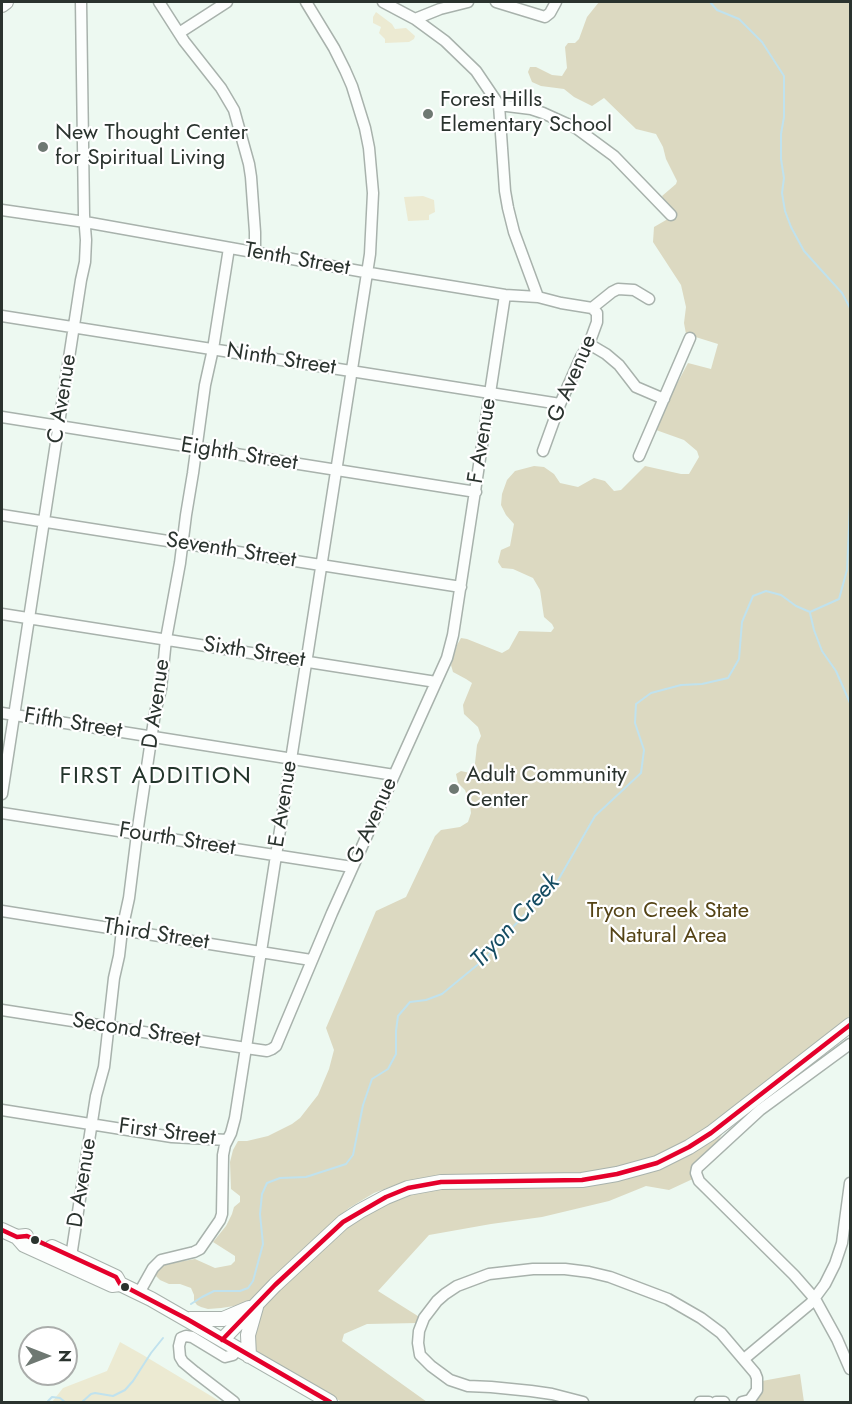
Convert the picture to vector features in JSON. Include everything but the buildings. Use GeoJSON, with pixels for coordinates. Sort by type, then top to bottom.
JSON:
{"type":"FeatureCollection","features":[{"type":"Feature","properties":{"kind":"main road"},"geometry":{"type":"LineString","coordinates":[[2,5],[6,2]]}},
{"type":"Feature","properties":{"kind":"main road"},"geometry":{"type":"LineString","coordinates":[[222,1340],[343,1222],[369,1206],[419,1185],[448,1182],[582,1180],[624,1172],[657,1162],[689,1147],[711,1133],[850,1025]]}},
{"type":"Feature","properties":{"kind":"main road"},"geometry":{"type":"LineString","coordinates":[[2,1230],[17,1237],[27,1236],[71,1261],[116,1277],[120,1284],[187,1319],[330,1402]]}},
{"type":"Feature","properties":{"kind":"main road"},"geometry":{"type":"LineString","coordinates":[[187,1319],[223,1319],[257,1305]]}},
{"type":"Feature","properties":{"kind":"main road"},"geometry":{"type":"LineString","coordinates":[[243,1353],[257,1305]]}},
{"type":"Feature","properties":{"kind":"street","name":"C Avenue"},"geometry":{"type":"LineString","coordinates":[[2,794],[85,262],[81,2]]}},
{"type":"Feature","properties":{"kind":"street"},"geometry":{"type":"LineString","coordinates":[[159,2],[179,33],[221,88],[234,110],[251,177],[255,252]]}},
{"type":"Feature","properties":{"kind":"street"},"geometry":{"type":"LineString","coordinates":[[179,33],[227,2]]}},
{"type":"Feature","properties":{"kind":"street","name":"E Avenue"},"geometry":{"type":"LineString","coordinates":[[139,1293],[156,1263],[166,1257],[198,1250],[220,1220],[223,1205],[223,1155],[235,1118],[370,255],[373,215],[369,148],[358,105],[348,78],[334,48],[306,2]]}},
{"type":"Feature","properties":{"kind":"street"},"geometry":{"type":"LineString","coordinates":[[383,2],[415,19],[445,40],[476,71],[499,105],[508,208],[514,232],[538,297]]}},
{"type":"Feature","properties":{"kind":"street"},"geometry":{"type":"LineString","coordinates":[[415,19],[440,9],[468,2]]}},
{"type":"Feature","properties":{"kind":"street"},"geometry":{"type":"LineString","coordinates":[[496,2],[544,17],[550,13],[556,2]]}},
{"type":"Feature","properties":{"kind":"street"},"geometry":{"type":"LineString","coordinates":[[499,105],[543,112],[576,128],[614,156],[671,215]]}},
{"type":"Feature","properties":{"kind":"street","name":"Tenth Street"},"geometry":{"type":"LineString","coordinates":[[2,210],[85,222],[505,295],[538,297],[592,308]]}},
{"type":"Feature","properties":{"kind":"street","name":"D Avenue"},"geometry":{"type":"LineString","coordinates":[[71,1261],[96,1096],[104,1067],[122,930],[129,898],[155,713],[161,689],[166,639],[183,543],[205,385],[229,248]]}},
{"type":"Feature","properties":{"kind":"street"},"geometry":{"type":"LineString","coordinates":[[592,308],[606,296],[618,290],[634,290],[649,299]]}},
{"type":"Feature","properties":{"kind":"street","name":"F Avenue"},"geometry":{"type":"LineString","coordinates":[[461,587],[505,295]]}},
{"type":"Feature","properties":{"kind":"street","name":"G Avenue"},"geometry":{"type":"LineString","coordinates":[[543,451],[560,404],[589,344],[597,318],[597,313],[592,308]]}},
{"type":"Feature","properties":{"kind":"street","name":"Ninth Street"},"geometry":{"type":"LineString","coordinates":[[2,316],[560,404]]}},
{"type":"Feature","properties":{"kind":"street"},"geometry":{"type":"LineString","coordinates":[[639,456],[690,338]]}},
{"type":"Feature","properties":{"kind":"street"},"geometry":{"type":"LineString","coordinates":[[589,344],[619,365],[636,387],[664,399]]}},
{"type":"Feature","properties":{"kind":"street","name":"Eighth Street"},"geometry":{"type":"LineString","coordinates":[[2,417],[476,492]]}},
{"type":"Feature","properties":{"kind":"street","name":"Seventh Street"},"geometry":{"type":"LineString","coordinates":[[2,515],[461,587]]}},
{"type":"Feature","properties":{"kind":"street","name":"G Avenue"},"geometry":{"type":"LineString","coordinates":[[270,1050],[276,1046],[352,867],[444,666],[450,651],[461,587]]}},
{"type":"Feature","properties":{"kind":"street","name":"Sixth Street"},"geometry":{"type":"LineString","coordinates":[[2,614],[436,682]]}},
{"type":"Feature","properties":{"kind":"street","name":"Fifth Street"},"geometry":{"type":"LineString","coordinates":[[2,713],[394,775]]}},
{"type":"Feature","properties":{"kind":"street","name":"Fourth Street"},"geometry":{"type":"LineString","coordinates":[[2,813],[352,867]]}},
{"type":"Feature","properties":{"kind":"street","name":"Third Street"},"geometry":{"type":"LineString","coordinates":[[2,911],[311,960]]}},
{"type":"Feature","properties":{"kind":"street","name":"Second Street"},"geometry":{"type":"LineString","coordinates":[[2,1010],[270,1050]]}},
{"type":"Feature","properties":{"kind":"street"},"geometry":{"type":"LineString","coordinates":[[850,1044],[760,1110],[697,1168],[696,1173],[699,1181],[794,1275],[815,1299],[850,1369]]}},
{"type":"Feature","properties":{"kind":"street","name":"First Street"},"geometry":{"type":"LineString","coordinates":[[2,1110],[172,1137],[227,1140]]}},
{"type":"Feature","properties":{"kind":"street"},"geometry":{"type":"LineString","coordinates":[[744,1359],[815,1299],[829,1277],[838,1258],[850,1183]]}},
{"type":"Feature","properties":{"kind":"street"},"geometry":{"type":"LineString","coordinates":[[583,1402],[531,1391],[468,1386],[450,1380],[430,1366],[420,1355],[417,1343],[424,1318],[445,1294],[457,1286],[489,1274],[543,1268],[579,1270],[610,1277],[680,1305],[721,1333],[755,1373],[757,1390],[753,1397],[742,1402]]}},
{"type":"Feature","properties":{"kind":"street"},"geometry":{"type":"LineString","coordinates":[[234,1402],[183,1362],[179,1353],[180,1339],[183,1336],[192,1336],[225,1357],[243,1353]]}},
{"type":"Feature","properties":{"kind":"street"},"geometry":{"type":"LineString","coordinates":[[700,1402],[709,1402]]}},
{"type":"Feature","properties":{"kind":"street"},"geometry":{"type":"LineString","coordinates":[[716,1402],[724,1402]]}},
{"type":"Feature","properties":{"kind":"shaded area"},"geometry":{"type":"Polygon","coordinates":[[[376,12],[395,29],[406,28],[415,36],[414,39],[409,42],[385,43],[385,39],[379,33],[381,27],[373,23],[376,12]]]}},
{"type":"Feature","properties":{"kind":"shaded area"},"geometry":{"type":"Polygon","coordinates":[[[423,196],[434,200],[435,212],[429,215],[429,220],[408,221],[404,197],[423,196]]]}},
{"type":"Feature","properties":{"kind":"shaded area"},"geometry":{"type":"Polygon","coordinates":[[[120,1342],[221,1402],[52,1402],[63,1388],[78,1386],[78,1382],[107,1371],[120,1342]]]}},
{"type":"Feature","properties":{"kind":"green space","name":"Tryon Creek State Natural Area"},"geometry":{"type":"Polygon","coordinates":[[[599,2],[850,2],[850,1016],[710,1129],[662,1154],[606,1170],[578,1174],[443,1176],[398,1184],[374,1193],[349,1208],[249,1301],[221,1308],[201,1307],[194,1301],[191,1288],[160,1280],[156,1276],[157,1271],[162,1265],[195,1259],[215,1268],[231,1265],[235,1261],[235,1256],[213,1242],[226,1226],[234,1207],[240,1202],[240,1196],[231,1189],[230,1162],[233,1150],[238,1141],[268,1136],[292,1124],[300,1118],[318,1095],[334,1050],[326,1028],[376,911],[406,897],[435,836],[441,830],[460,827],[468,822],[471,813],[470,804],[465,790],[458,783],[456,774],[461,771],[474,772],[477,745],[481,736],[478,727],[464,714],[463,705],[472,683],[453,672],[451,665],[457,645],[461,638],[467,639],[502,653],[509,649],[519,631],[551,632],[554,628],[544,617],[540,590],[533,578],[513,569],[502,568],[498,562],[501,550],[510,546],[514,524],[501,505],[507,480],[515,471],[534,466],[544,467],[554,474],[560,483],[578,487],[594,478],[605,481],[614,491],[621,490],[645,466],[689,474],[699,457],[697,451],[684,440],[656,430],[688,363],[711,369],[718,344],[686,334],[684,323],[686,307],[681,285],[653,242],[654,227],[673,216],[662,196],[677,181],[663,147],[656,134],[636,129],[604,98],[592,106],[564,89],[541,86],[532,82],[528,72],[530,67],[536,67],[552,75],[562,76],[567,68],[565,47],[568,43],[575,43],[579,39],[587,17],[599,2]]]}},
{"type":"Feature","properties":{"kind":"green space"},"geometry":{"type":"Polygon","coordinates":[[[725,1129],[697,1177],[669,1190],[646,1186],[609,1201],[542,1217],[429,1235],[378,1291],[421,1318],[418,1323],[367,1324],[344,1334],[342,1341],[427,1402],[342,1402],[255,1352],[249,1340],[258,1313],[329,1242],[358,1219],[402,1195],[441,1186],[609,1180],[725,1129]]]}},
{"type":"Feature","properties":{"kind":"green space"},"geometry":{"type":"Polygon","coordinates":[[[800,1374],[804,1402],[757,1402],[755,1397],[762,1381],[800,1374]]]}},
{"type":"Feature","properties":{"kind":"waterway"},"geometry":{"type":"LineString","coordinates":[[710,2],[717,10],[739,19],[762,42],[784,76],[781,159],[785,211],[804,251],[842,293],[850,308]]}},
{"type":"Feature","properties":{"kind":"waterway","name":"Tryon Creek"},"geometry":{"type":"LineString","coordinates":[[191,1304],[214,1291],[240,1291],[248,1288],[253,1281],[263,1244],[260,1214],[262,1194],[267,1183],[280,1178],[306,1177],[346,1164],[353,1155],[363,1105],[372,1079],[388,1069],[396,1054],[398,1016],[410,1002],[426,1000],[442,994],[487,957],[500,940],[557,882],[595,816],[641,773],[644,750],[635,723],[636,704],[651,693],[681,685],[702,684],[728,678],[739,659],[742,622],[753,596],[766,591],[781,595],[796,606],[810,612],[839,599],[847,570],[850,506]]}},
{"type":"Feature","properties":{"kind":"waterway"},"geometry":{"type":"LineString","coordinates":[[810,613],[822,651],[836,671],[850,703]]}},
{"type":"Feature","properties":{"kind":"waterway","name":"Tryon Creek"},"geometry":{"type":"LineString","coordinates":[[82,1402],[91,1394],[113,1396],[125,1390],[163,1338]]}},
{"type":"Feature","properties":{"kind":"waterway","name":"Tryon Creek"},"geometry":{"type":"LineString","coordinates":[[49,1402],[52,1397],[60,1398],[65,1402]]}},
{"type":"Feature","properties":{"kind":"transit line"},"geometry":{"type":"LineString","coordinates":[[222,1340],[275,1285],[343,1222],[386,1197],[408,1188],[441,1182],[582,1180],[617,1174],[657,1163],[711,1133],[850,1025]]}},
{"type":"Feature","properties":{"kind":"transit line"},"geometry":{"type":"LineString","coordinates":[[2,1230],[17,1237],[27,1236],[116,1277],[120,1284],[187,1319],[330,1402]]}},
{"type":"Feature","properties":{"kind":"place","name":"Forest Hills Elementary School"},"geometry":{"type":"Point","coordinates":[428,114]}},
{"type":"Feature","properties":{"kind":"place","name":"New Thought Center for Spiritual Living"},"geometry":{"type":"Point","coordinates":[43,147]}},
{"type":"Feature","properties":{"kind":"place","name":"Adult Community Center"},"geometry":{"type":"Point","coordinates":[454,789]}},
{"type":"Feature","properties":{"kind":"district","name":"FIRST ADDITION"},"geometry":{"type":"Point","coordinates":[156,777]}}]}
